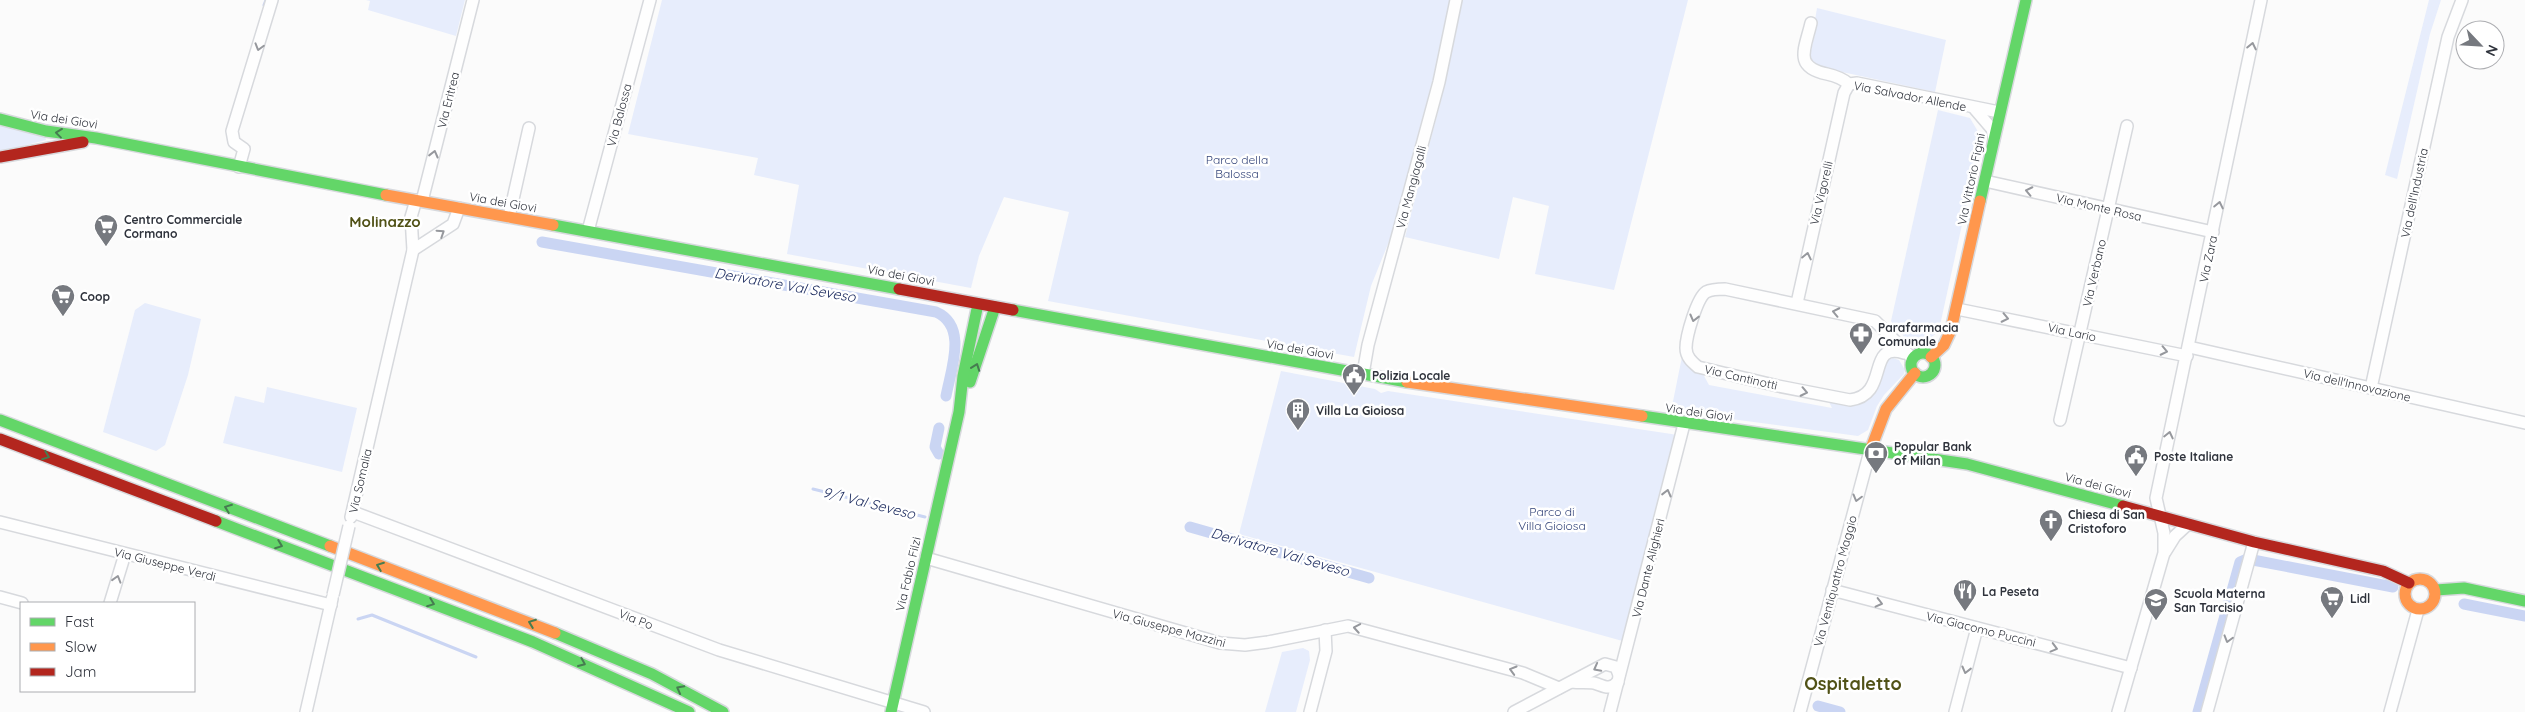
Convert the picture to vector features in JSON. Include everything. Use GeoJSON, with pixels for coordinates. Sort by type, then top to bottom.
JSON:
{"type":"FeatureCollection","features":[{"type":"Feature","properties":{"kind":"main road","name":"Via Vittorio Figini"},"geometry":{"type":"LineString","coordinates":[[1931,356],[1948,339],[1957,309],[1999,112],[2026,0]]}},
{"type":"Feature","properties":{"kind":"main road","name":"Via dei Giovi"},"geometry":{"type":"LineString","coordinates":[[0,119],[46,131],[125,143],[239,167],[1362,374],[1684,424],[1976,466],[2254,542],[2383,571],[2409,584]]}},
{"type":"Feature","properties":{"kind":"main road","name":"Via dei Giovi"},"geometry":{"type":"LineString","coordinates":[[0,157],[75,142],[125,143]]}},
{"type":"Feature","properties":{"kind":"main road","name":"Via Fabio Filzi"},"geometry":{"type":"LineString","coordinates":[[892,707],[959,412],[963,376],[978,304]]}},
{"type":"Feature","properties":{"kind":"main road","name":"Via Fabio Filzi"},"geometry":{"type":"LineString","coordinates":[[959,412],[980,357],[995,307]]}},
{"type":"Feature","properties":{"kind":"main road"},"geometry":{"type":"LineString","coordinates":[[1922,354],[1931,356],[1935,366],[1932,373],[1924,377],[1915,373],[1909,356],[1922,354]]}},
{"type":"Feature","properties":{"kind":"main road"},"geometry":{"type":"LineString","coordinates":[[1870,451],[1882,413],[1893,396],[1915,373]]}},
{"type":"Feature","properties":{"kind":"main road"},"geometry":{"type":"LineString","coordinates":[[0,420],[537,625],[652,674],[724,712]]}},
{"type":"Feature","properties":{"kind":"main road"},"geometry":{"type":"LineString","coordinates":[[0,439],[533,642],[689,712]]}},
{"type":"Feature","properties":{"kind":"main road"},"geometry":{"type":"LineString","coordinates":[[2417,579],[2423,579],[2433,585],[2436,590],[2436,597],[2429,607],[2418,610],[2409,605],[2406,600],[2406,588],[2417,579]]}},
{"type":"Feature","properties":{"kind":"main road"},"geometry":{"type":"LineString","coordinates":[[2436,590],[2464,588],[2525,601]]}},
{"type":"Feature","properties":{"kind":"street"},"geometry":{"type":"LineString","coordinates":[[239,167],[244,149],[234,142],[232,131],[272,0]]}},
{"type":"Feature","properties":{"kind":"street","name":"Via Eritrea"},"geometry":{"type":"LineString","coordinates":[[419,200],[473,0]]}},
{"type":"Feature","properties":{"kind":"street","name":"Via Balossa"},"geometry":{"type":"LineString","coordinates":[[588,231],[650,0]]}},
{"type":"Feature","properties":{"kind":"street","name":"Via Mangiagalli"},"geometry":{"type":"LineString","coordinates":[[1362,374],[1368,345],[1439,82],[1456,0]]}},
{"type":"Feature","properties":{"kind":"street","name":"Via Zara"},"geometry":{"type":"LineString","coordinates":[[2164,553],[2165,537],[2156,498],[2261,0]]}},
{"type":"Feature","properties":{"kind":"street","name":"Via dell'Industria"},"geometry":{"type":"LineString","coordinates":[[2370,388],[2448,37],[2462,0]]}},
{"type":"Feature","properties":{"kind":"street","name":"Via Salvador Allende"},"geometry":{"type":"LineString","coordinates":[[1811,23],[1804,55],[1806,65],[1816,72],[1839,77],[1848,84],[1857,83],[1999,112]]}},
{"type":"Feature","properties":{"kind":"street","name":"Via Vigorelli"},"geometry":{"type":"LineString","coordinates":[[1797,303],[1844,92],[1848,84]]}},
{"type":"Feature","properties":{"kind":"street","name":"Via Salvador Allende"},"geometry":{"type":"LineString","coordinates":[[1974,108],[1992,129],[1994,138]]}},
{"type":"Feature","properties":{"kind":"street","name":"Via Verbano"},"geometry":{"type":"LineString","coordinates":[[2060,420],[2127,126]]}},
{"type":"Feature","properties":{"kind":"street"},"geometry":{"type":"LineString","coordinates":[[510,217],[530,128]]}},
{"type":"Feature","properties":{"kind":"street","name":"Via Monte Rosa"},"geometry":{"type":"LineString","coordinates":[[1985,181],[2213,232]]}},
{"type":"Feature","properties":{"kind":"street","name":"Via Somalia"},"geometry":{"type":"LineString","coordinates":[[306,712],[413,250],[411,217],[419,200]]}},
{"type":"Feature","properties":{"kind":"street"},"geometry":{"type":"LineString","coordinates":[[413,250],[453,224],[459,208]]}},
{"type":"Feature","properties":{"kind":"street","name":"Via Cantinotti"},"geometry":{"type":"LineString","coordinates":[[1887,332],[1875,383],[1868,393],[1860,399],[1850,400],[1778,386],[1698,367],[1689,359],[1686,348],[1698,300],[1706,292],[1715,289],[1725,289],[1875,321],[1887,332],[1909,356]]}},
{"type":"Feature","properties":{"kind":"street","name":"Via Lario"},"geometry":{"type":"LineString","coordinates":[[1957,309],[2080,334],[2188,351]]}},
{"type":"Feature","properties":{"kind":"street"},"geometry":{"type":"LineString","coordinates":[[1880,360],[1886,352],[1895,350],[1909,356]]}},
{"type":"Feature","properties":{"kind":"street","name":"Via dell'Innovazione"},"geometry":{"type":"LineString","coordinates":[[2188,351],[2370,388],[2525,423]]}},
{"type":"Feature","properties":{"kind":"street","name":"Via Dante Alighieri"},"geometry":{"type":"LineString","coordinates":[[1610,712],[1684,424]]}},
{"type":"Feature","properties":{"kind":"street","name":"Via Ventiquattro Maggio"},"geometry":{"type":"LineString","coordinates":[[1800,712],[1870,451]]}},
{"type":"Feature","properties":{"kind":"street","name":"Via Po"},"geometry":{"type":"LineString","coordinates":[[353,512],[719,650],[892,707],[924,712]]}},
{"type":"Feature","properties":{"kind":"street","name":"Via Giuseppe Verdi"},"geometry":{"type":"LineString","coordinates":[[0,522],[125,554],[332,600]]}},
{"type":"Feature","properties":{"kind":"street"},"geometry":{"type":"LineString","coordinates":[[2118,712],[2164,553],[2175,536],[2188,524]]}},
{"type":"Feature","properties":{"kind":"street"},"geometry":{"type":"LineString","coordinates":[[2207,712],[2254,542]]}},
{"type":"Feature","properties":{"kind":"street"},"geometry":{"type":"LineString","coordinates":[[110,602],[125,554]]}},
{"type":"Feature","properties":{"kind":"street","name":"Via Giuseppe Mazzini"},"geometry":{"type":"LineString","coordinates":[[926,558],[1220,644],[1244,645],[1268,642],[1348,626],[1523,673],[1559,688]]}},
{"type":"Feature","properties":{"kind":"street","name":"Via Giacomo Puccini"},"geometry":{"type":"LineString","coordinates":[[1832,590],[2131,668]]}},
{"type":"Feature","properties":{"kind":"street"},"geometry":{"type":"LineString","coordinates":[[0,598],[20,603]]}},
{"type":"Feature","properties":{"kind":"street"},"geometry":{"type":"LineString","coordinates":[[2390,712],[2418,610]]}},
{"type":"Feature","properties":{"kind":"street"},"geometry":{"type":"LineString","coordinates":[[1955,712],[1976,628]]}},
{"type":"Feature","properties":{"kind":"street"},"geometry":{"type":"LineString","coordinates":[[1310,712],[1326,651],[1325,630]]}},
{"type":"Feature","properties":{"kind":"street"},"geometry":{"type":"LineString","coordinates":[[1514,712],[1570,682],[1605,664],[1616,667],[1618,678],[1613,686],[1607,688],[1592,683],[1570,682]]}},
{"type":"Feature","properties":{"kind":"green space"},"geometry":{"type":"Polygon","coordinates":[[[366,0],[465,0],[456,36],[368,10],[370,1],[366,0]]]}},
{"type":"Feature","properties":{"kind":"green space","name":"Parco della Balossa"},"geometry":{"type":"Polygon","coordinates":[[[662,0],[1451,0],[1437,64],[1392,234],[1371,286],[1354,357],[1048,301],[1069,212],[1004,197],[979,256],[971,288],[787,254],[799,185],[754,175],[758,158],[628,134],[662,0]]]}},
{"type":"Feature","properties":{"kind":"green space"},"geometry":{"type":"Polygon","coordinates":[[[1462,0],[1688,0],[1614,290],[1535,274],[1549,206],[1513,197],[1499,259],[1405,237],[1441,100],[1462,0]]]}},
{"type":"Feature","properties":{"kind":"green space"},"geometry":{"type":"Polygon","coordinates":[[[2429,0],[2441,0],[2430,34],[2397,179],[2385,175],[2429,0]]]}},
{"type":"Feature","properties":{"kind":"green space"},"geometry":{"type":"Polygon","coordinates":[[[1817,8],[1946,40],[1935,92],[1814,66],[1810,55],[1817,24],[1815,20],[1817,8]]]}},
{"type":"Feature","properties":{"kind":"green space"},"geometry":{"type":"Polygon","coordinates":[[[1938,110],[1970,118],[1977,130],[1980,142],[1939,330],[1926,340],[1913,341],[1901,334],[1891,321],[1938,110]]]}},
{"type":"Feature","properties":{"kind":"green space"},"geometry":{"type":"Polygon","coordinates":[[[0,125],[45,136],[46,140],[0,152],[0,125]]]}},
{"type":"Feature","properties":{"kind":"green space"},"geometry":{"type":"Polygon","coordinates":[[[145,303],[201,319],[188,375],[165,445],[156,451],[103,432],[135,310],[145,303]]]}},
{"type":"Feature","properties":{"kind":"green space"},"geometry":{"type":"Polygon","coordinates":[[[1683,352],[1687,365],[1703,374],[1709,385],[1832,408],[1828,400],[1854,405],[1874,395],[1887,360],[1893,358],[1899,360],[1905,370],[1904,374],[1884,395],[1877,406],[1868,430],[1858,436],[1671,411],[1683,352]]]}},
{"type":"Feature","properties":{"kind":"green space","name":"Parco di Villa Gioiosa"},"geometry":{"type":"Polygon","coordinates":[[[1281,371],[1375,389],[1381,393],[1388,391],[1678,435],[1626,642],[1239,534],[1281,371]]]}},
{"type":"Feature","properties":{"kind":"green space"},"geometry":{"type":"Polygon","coordinates":[[[267,387],[357,408],[342,472],[223,443],[235,396],[264,403],[267,387]]]}},
{"type":"Feature","properties":{"kind":"green space"},"geometry":{"type":"Polygon","coordinates":[[[1303,648],[1309,651],[1310,660],[1296,712],[1265,712],[1282,652],[1303,648]]]}},
{"type":"Feature","properties":{"kind":"waterway"},"geometry":{"type":"LineString","coordinates":[[264,5],[266,0]]}},
{"type":"Feature","properties":{"kind":"waterway","name":"Derivatore Val Seveso"},"geometry":{"type":"LineString","coordinates":[[542,242],[936,312],[946,319],[952,327],[955,338],[955,349],[946,396]]}},
{"type":"Feature","properties":{"kind":"waterway","name":"Derivatore Val Seveso"},"geometry":{"type":"LineString","coordinates":[[939,428],[935,447],[939,454]]}},
{"type":"Feature","properties":{"kind":"waterway","name":"9/1 Val Seveso"},"geometry":{"type":"LineString","coordinates":[[813,489],[925,517]]}},
{"type":"Feature","properties":{"kind":"waterway","name":"Derivatore Val Seveso"},"geometry":{"type":"LineString","coordinates":[[1190,527],[1369,578]]}},
{"type":"Feature","properties":{"kind":"waterway","name":"Derivatore Val Seveso"},"geometry":{"type":"LineString","coordinates":[[2198,712],[2240,562],[2247,559]]}},
{"type":"Feature","properties":{"kind":"waterway","name":"Derivatore Val Seveso"},"geometry":{"type":"LineString","coordinates":[[2253,560],[2393,587]]}},
{"type":"Feature","properties":{"kind":"waterway","name":"Derivatore Val Seveso"},"geometry":{"type":"LineString","coordinates":[[2464,604],[2525,616]]}},
{"type":"Feature","properties":{"kind":"waterway"},"geometry":{"type":"LineString","coordinates":[[358,619],[372,615],[476,657]]}},
{"type":"Feature","properties":{"kind":"waterway","name":"Derivatore Val Seveso"},"geometry":{"type":"LineString","coordinates":[[1818,706],[1840,712]]}},
{"type":"Feature","properties":{"kind":"traffic: fast"},"geometry":{"type":"LineString","coordinates":[[1980,201],[2026,0]]}},
{"type":"Feature","properties":{"kind":"traffic: fast"},"geometry":{"type":"LineString","coordinates":[[0,119],[46,131],[96,138],[386,195]]}},
{"type":"Feature","properties":{"kind":"traffic: fast"},"geometry":{"type":"LineString","coordinates":[[553,225],[899,289]]}},
{"type":"Feature","properties":{"kind":"traffic: fast"},"geometry":{"type":"LineString","coordinates":[[891,712],[959,412],[963,376],[978,304]]}},
{"type":"Feature","properties":{"kind":"traffic: fast"},"geometry":{"type":"LineString","coordinates":[[970,382],[995,307]]}},
{"type":"Feature","properties":{"kind":"traffic: fast"},"geometry":{"type":"LineString","coordinates":[[1013,310],[1407,382]]}},
{"type":"Feature","properties":{"kind":"traffic: fast"},"geometry":{"type":"LineString","coordinates":[[1923,353],[1931,357],[1935,365],[1931,373],[1923,377],[1915,373],[1911,365],[1915,357],[1923,353]]}},
{"type":"Feature","properties":{"kind":"traffic: fast"},"geometry":{"type":"LineString","coordinates":[[1642,416],[1967,464],[2123,506]]}},
{"type":"Feature","properties":{"kind":"traffic: fast"},"geometry":{"type":"LineString","coordinates":[[0,420],[330,546]]}},
{"type":"Feature","properties":{"kind":"traffic: fast"},"geometry":{"type":"LineString","coordinates":[[216,521],[533,642],[689,712]]}},
{"type":"Feature","properties":{"kind":"traffic: fast"},"geometry":{"type":"LineString","coordinates":[[2436,590],[2464,588],[2525,601]]}},
{"type":"Feature","properties":{"kind":"traffic: fast"},"geometry":{"type":"LineString","coordinates":[[555,633],[652,674],[723,712]]}},
{"type":"Feature","properties":{"kind":"traffic: slow"},"geometry":{"type":"LineString","coordinates":[[386,195],[553,225]]}},
{"type":"Feature","properties":{"kind":"traffic: slow"},"geometry":{"type":"LineString","coordinates":[[1931,357],[1944,345],[1951,330],[1980,201]]}},
{"type":"Feature","properties":{"kind":"traffic: slow"},"geometry":{"type":"LineString","coordinates":[[1870,451],[1886,409],[1915,373]]}},
{"type":"Feature","properties":{"kind":"traffic: slow"},"geometry":{"type":"LineString","coordinates":[[1407,382],[1642,416]]}},
{"type":"Feature","properties":{"kind":"traffic: slow"},"geometry":{"type":"LineString","coordinates":[[330,546],[555,633]]}},
{"type":"Feature","properties":{"kind":"traffic: slow"},"geometry":{"type":"LineString","coordinates":[[2420,579],[2431,583],[2435,594],[2431,605],[2420,609],[2409,605],[2405,594],[2409,583],[2420,579]]}},
{"type":"Feature","properties":{"kind":"traffic: jam"},"geometry":{"type":"LineString","coordinates":[[0,157],[83,142]]}},
{"type":"Feature","properties":{"kind":"traffic: jam"},"geometry":{"type":"LineString","coordinates":[[899,289],[1013,310]]}},
{"type":"Feature","properties":{"kind":"traffic: jam"},"geometry":{"type":"LineString","coordinates":[[0,439],[216,521]]}},
{"type":"Feature","properties":{"kind":"traffic: jam"},"geometry":{"type":"LineString","coordinates":[[2123,506],[2254,542],[2383,571],[2409,583]]}},
{"type":"Feature","properties":{"kind":"place","name":"Centro Commerciale Cormano"},"geometry":{"type":"Point","coordinates":[106,247]}},
{"type":"Feature","properties":{"kind":"place","name":"Coop"},"geometry":{"type":"Point","coordinates":[63,317]}},
{"type":"Feature","properties":{"kind":"place","name":"Parafarmacia Comunale"},"geometry":{"type":"Point","coordinates":[1861,355]}},
{"type":"Feature","properties":{"kind":"place","name":"Polizia Locale"},"geometry":{"type":"Point","coordinates":[1354,396]}},
{"type":"Feature","properties":{"kind":"place","name":"Villa La Gioiosa"},"geometry":{"type":"Point","coordinates":[1298,431]}},
{"type":"Feature","properties":{"kind":"place","name":"Popular Bank of Milan"},"geometry":{"type":"Point","coordinates":[1876,474]}},
{"type":"Feature","properties":{"kind":"place","name":"Poste Italiane"},"geometry":{"type":"Point","coordinates":[2136,477]}},
{"type":"Feature","properties":{"kind":"place","name":"Chiesa di San Cristoforo"},"geometry":{"type":"Point","coordinates":[2051,542]}},
{"type":"Feature","properties":{"kind":"place","name":"La Peseta"},"geometry":{"type":"Point","coordinates":[1965,612]}},
{"type":"Feature","properties":{"kind":"place","name":"Lidl"},"geometry":{"type":"Point","coordinates":[2332,619]}},
{"type":"Feature","properties":{"kind":"place","name":"Scuola Materna San Tarcisio"},"geometry":{"type":"Point","coordinates":[2156,621]}},
{"type":"Feature","properties":{"kind":"district","name":"Molinazzo"},"geometry":{"type":"Point","coordinates":[385,221]}},
{"type":"Feature","properties":{"kind":"district","name":"Ospitaletto"},"geometry":{"type":"Point","coordinates":[1853,683]}}]}
